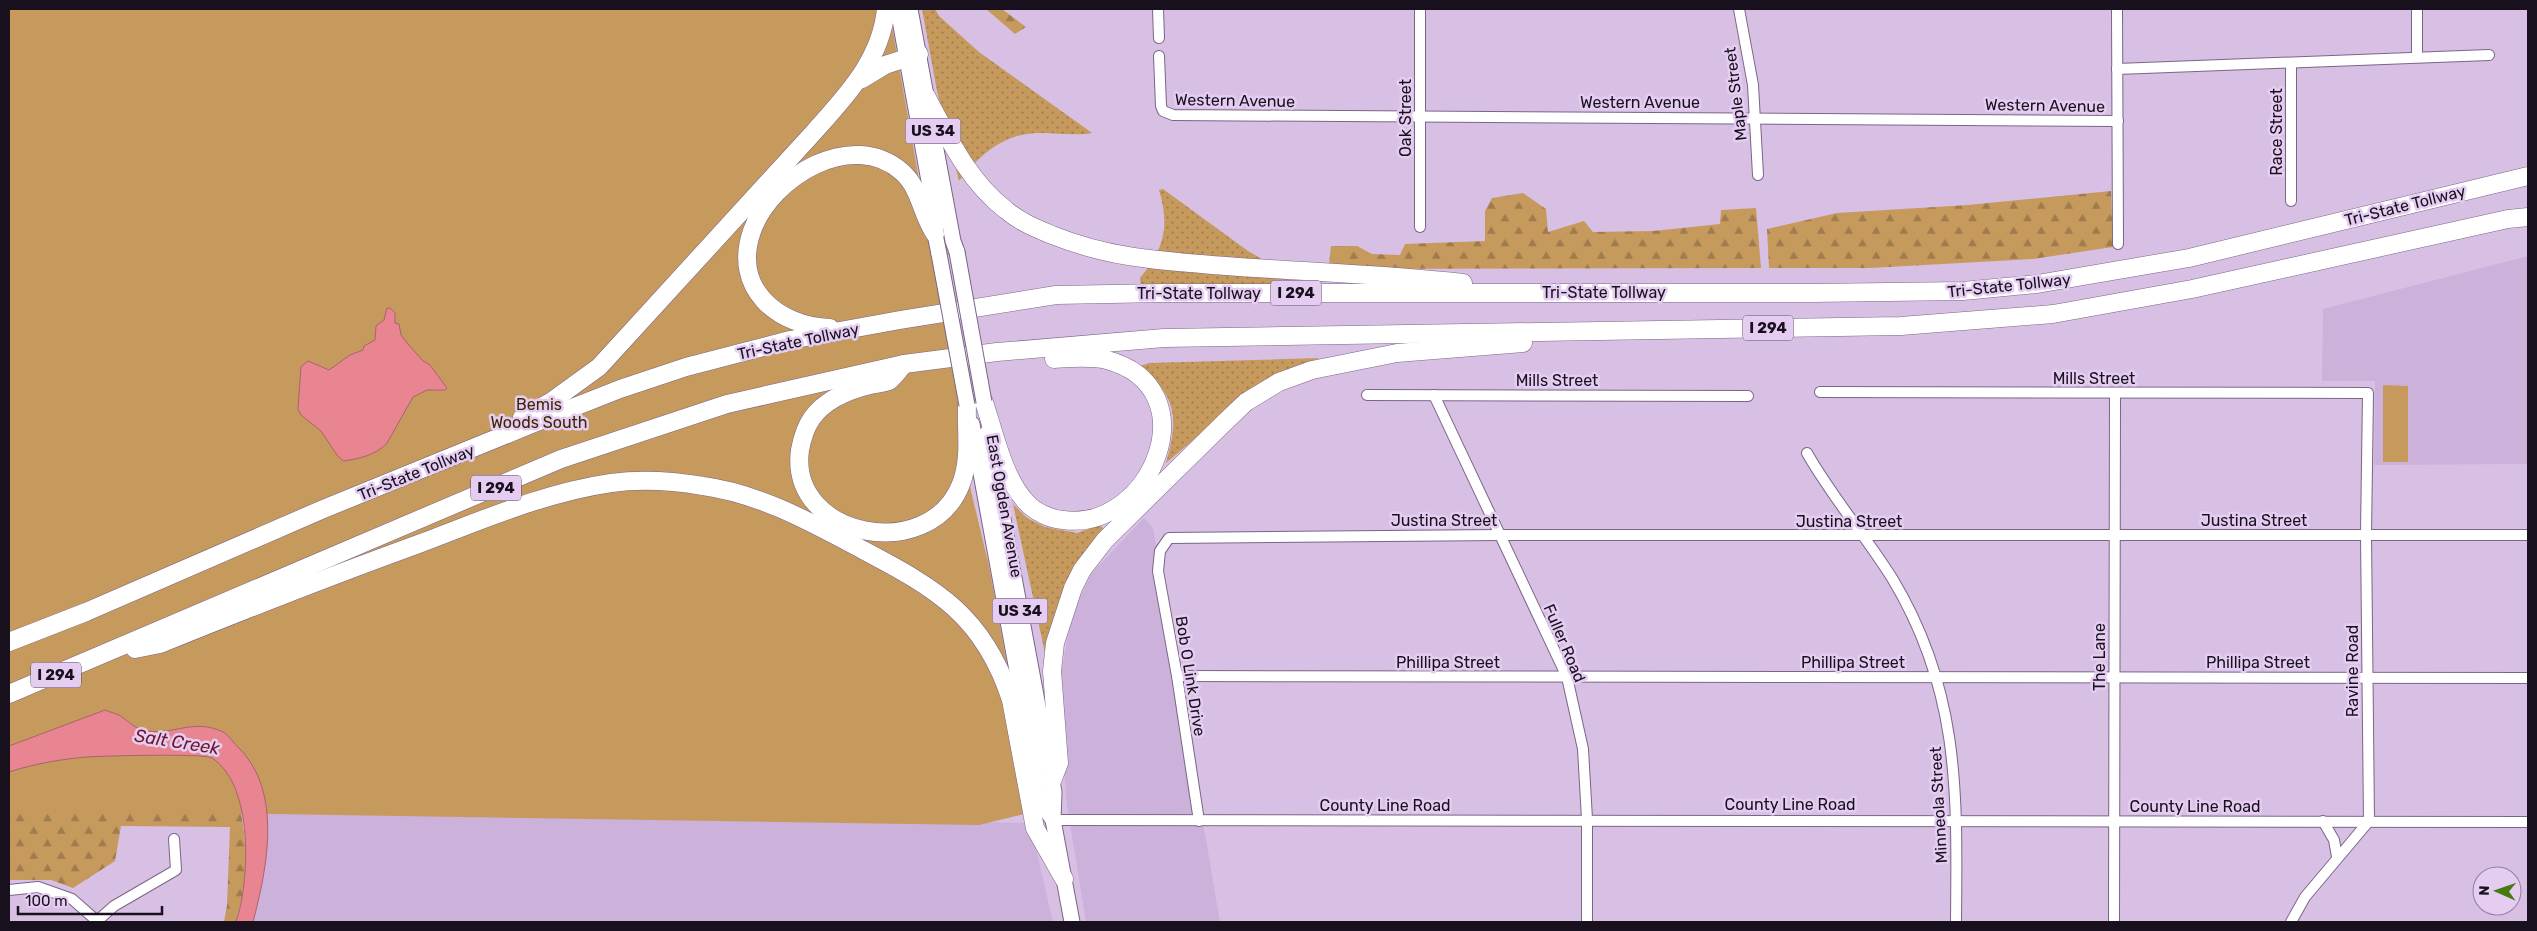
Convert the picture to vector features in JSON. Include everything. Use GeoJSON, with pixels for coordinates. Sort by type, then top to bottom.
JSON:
{"type":"FeatureCollection","features":[{"type":"Feature","properties":{"kind":"highway"},"geometry":{"type":"LineString","coordinates":[[464,453],[504,426],[552,401],[598,366],[856,83],[876,50],[884,27],[886,9]]}},
{"type":"Feature","properties":{"kind":"highway"},"geometry":{"type":"LineString","coordinates":[[856,83],[884,65],[913,55]]}},
{"type":"Feature","properties":{"kind":"highway"},"geometry":{"type":"LineString","coordinates":[[926,96],[975,180],[1004,209],[1022,222],[1085,248],[1133,258],[1309,272],[1415,278],[1536,292]]}},
{"type":"Feature","properties":{"kind":"highway"},"geometry":{"type":"LineString","coordinates":[[900,320],[834,328],[816,327],[787,319],[764,301],[750,275],[748,259],[752,231],[771,200],[786,184],[821,162],[837,156],[853,154],[880,158],[902,172],[917,191],[926,221],[935,234]]}},
{"type":"Feature","properties":{"kind":"highway","name":"Tri-State Tollway"},"geometry":{"type":"LineString","coordinates":[[9,642],[86,612],[205,559],[620,389],[686,367],[790,340],[900,320],[1056,296],[1164,293],[1536,292],[1812,294],[1963,292],[2037,284],[2189,258],[2528,176]]}},
{"type":"Feature","properties":{"kind":"highway","name":"Tri-State Tollway"},"geometry":{"type":"LineString","coordinates":[[9,694],[561,460],[727,404],[904,364],[997,352],[1164,338],[1901,326],[2053,314],[2192,289],[2508,219],[2528,217]]}},
{"type":"Feature","properties":{"kind":"highway"},"geometry":{"type":"LineString","coordinates":[[1052,781],[1059,763],[1052,671],[1055,643],[1065,608],[1082,570],[1105,540],[1246,402],[1280,382],[1312,370],[1370,356],[1596,337],[1620,330]]}},
{"type":"Feature","properties":{"kind":"highway"},"geometry":{"type":"LineString","coordinates":[[975,403],[1017,491],[1027,504],[1055,519],[1074,522],[1094,518],[1114,509],[1147,478],[1160,451],[1163,435],[1160,410],[1151,390],[1134,373],[1106,360],[1072,358],[1031,361],[997,352]]}},
{"type":"Feature","properties":{"kind":"highway"},"geometry":{"type":"LineString","coordinates":[[904,364],[889,380],[848,392],[831,401],[812,418],[805,431],[799,459],[800,474],[811,497],[821,510],[833,519],[857,528],[883,532],[916,528],[942,515],[952,502],[966,468],[969,445],[966,428],[975,403]]}},
{"type":"Feature","properties":{"kind":"highway"},"geometry":{"type":"LineString","coordinates":[[102,655],[160,644],[324,578],[558,493],[613,482],[646,481],[720,489],[769,504],[805,520],[930,587],[962,614],[991,652],[1005,680],[1013,710],[1035,828],[1064,879]]}},
{"type":"Feature","properties":{"kind":"main road","name":"US 34"},"geometry":{"type":"LineString","coordinates":[[898,9],[926,96]]}},
{"type":"Feature","properties":{"kind":"main road","name":"US 34"},"geometry":{"type":"LineString","coordinates":[[910,9],[913,55],[936,220],[935,234]]}},
{"type":"Feature","properties":{"kind":"main road","name":"East Ogden Avenue"},"geometry":{"type":"LineString","coordinates":[[926,96],[952,241],[957,252],[975,403],[975,436],[1041,802],[1052,820]]}},
{"type":"Feature","properties":{"kind":"main road","name":"East Ogden Avenue"},"geometry":{"type":"LineString","coordinates":[[935,234],[975,403],[988,439],[1054,792],[1052,820],[1072,922]]}},
{"type":"Feature","properties":{"kind":"street"},"geometry":{"type":"LineString","coordinates":[[1158,9],[1159,38]]}},
{"type":"Feature","properties":{"kind":"street","name":"Oak Street"},"geometry":{"type":"LineString","coordinates":[[1420,9],[1420,227]]}},
{"type":"Feature","properties":{"kind":"street","name":"Maple Street"},"geometry":{"type":"LineString","coordinates":[[1738,9],[1753,85],[1758,175]]}},
{"type":"Feature","properties":{"kind":"street"},"geometry":{"type":"LineString","coordinates":[[2117,9],[2118,244]]}},
{"type":"Feature","properties":{"kind":"street"},"geometry":{"type":"LineString","coordinates":[[2417,9],[2417,57]]}},
{"type":"Feature","properties":{"kind":"street"},"geometry":{"type":"LineString","coordinates":[[2117,69],[2292,64],[2489,55]]}},
{"type":"Feature","properties":{"kind":"street","name":"Western Avenue"},"geometry":{"type":"LineString","coordinates":[[1159,56],[1160,100],[1163,111],[1173,115],[1755,117],[2118,121]]}},
{"type":"Feature","properties":{"kind":"street","name":"Race Street"},"geometry":{"type":"LineString","coordinates":[[2292,64],[2292,201]]}},
{"type":"Feature","properties":{"kind":"street","name":"Mills Street"},"geometry":{"type":"LineString","coordinates":[[1820,392],[2368,393]]}},
{"type":"Feature","properties":{"kind":"street","name":"The Lane"},"geometry":{"type":"LineString","coordinates":[[2114,922],[2115,392]]}},
{"type":"Feature","properties":{"kind":"street","name":"Ravine Road"},"geometry":{"type":"LineString","coordinates":[[2368,393],[2366,534],[2369,821]]}},
{"type":"Feature","properties":{"kind":"street","name":"Mills Street"},"geometry":{"type":"LineString","coordinates":[[1367,395],[1748,396]]}},
{"type":"Feature","properties":{"kind":"street","name":"Fuller Road"},"geometry":{"type":"LineString","coordinates":[[1434,395],[1567,677],[1582,749],[1587,819],[1587,922]]}},
{"type":"Feature","properties":{"kind":"street","name":"Minneola Street"},"geometry":{"type":"LineString","coordinates":[[1806,453],[1863,536],[1909,610],[1936,677],[1951,739],[1957,820],[1956,922]]}},
{"type":"Feature","properties":{"kind":"street","name":"Justina Street"},"geometry":{"type":"LineString","coordinates":[[1169,538],[1500,535],[2528,535]]}},
{"type":"Feature","properties":{"kind":"street","name":"Bob O Link Drive"},"geometry":{"type":"LineString","coordinates":[[1169,538],[1160,551],[1158,571],[1178,676],[1199,821]]}},
{"type":"Feature","properties":{"kind":"street","name":"Phillipa Street"},"geometry":{"type":"LineString","coordinates":[[1178,676],[2528,678]]}},
{"type":"Feature","properties":{"kind":"street","name":"County Line Road"},"geometry":{"type":"LineString","coordinates":[[1052,820],[1587,819],[2528,822]]}},
{"type":"Feature","properties":{"kind":"street"},"geometry":{"type":"LineString","coordinates":[[2323,821],[2334,840],[2337,857]]}},
{"type":"Feature","properties":{"kind":"street"},"geometry":{"type":"LineString","coordinates":[[2291,922],[2305,897],[2369,821]]}},
{"type":"Feature","properties":{"kind":"street"},"geometry":{"type":"LineString","coordinates":[[9,890],[38,887],[72,899],[97,922],[114,906],[176,870],[174,839]]}},
{"type":"Feature","properties":{"kind":"shaded area"},"geometry":{"type":"Polygon","coordinates":[[[2528,256],[2528,464],[2374,465],[2375,381],[2322,381],[2323,309],[2528,256]]]}},
{"type":"Feature","properties":{"kind":"shaded area"},"geometry":{"type":"Polygon","coordinates":[[[1144,518],[1153,528],[1220,922],[1086,922],[1067,806],[1061,734],[1061,674],[1071,617],[1091,574],[1144,518]]]}},
{"type":"Feature","properties":{"kind":"shaded area"},"geometry":{"type":"Polygon","coordinates":[[[266,814],[1030,823],[1053,922],[253,922],[260,894],[266,814]]]}},
{"type":"Feature","properties":{"kind":"green space","name":"Bemis Woods South"},"geometry":{"type":"Polygon","coordinates":[[[9,9],[889,9],[963,430],[971,491],[989,566],[1006,659],[1024,814],[979,825],[9,810],[9,9]]]}},
{"type":"Feature","properties":{"kind":"green space"},"geometry":{"type":"Polygon","coordinates":[[[922,9],[935,9],[939,16],[979,52],[1092,133],[1042,133],[1017,136],[995,146],[976,162],[959,181],[937,91],[922,9]]]}},
{"type":"Feature","properties":{"kind":"green space"},"geometry":{"type":"Polygon","coordinates":[[[986,9],[1002,9],[1026,27],[1015,34],[986,9]]]}},
{"type":"Feature","properties":{"kind":"green space"},"geometry":{"type":"Polygon","coordinates":[[[1163,189],[1248,251],[1296,279],[1334,289],[1141,289],[1140,278],[1155,257],[1163,237],[1164,215],[1159,190],[1163,189]]]}},
{"type":"Feature","properties":{"kind":"green space"},"geometry":{"type":"Polygon","coordinates":[[[2111,191],[2113,247],[2033,259],[1870,268],[1769,268],[1767,229],[1837,213],[1968,205],[2111,191]]]}},
{"type":"Feature","properties":{"kind":"green space"},"geometry":{"type":"Polygon","coordinates":[[[1523,193],[1546,209],[1548,232],[1584,221],[1593,232],[1653,231],[1720,224],[1721,210],[1756,208],[1761,268],[1347,269],[1329,264],[1331,246],[1357,246],[1372,254],[1400,255],[1405,244],[1485,241],[1485,211],[1492,198],[1523,193]]]}},
{"type":"Feature","properties":{"kind":"green space"},"geometry":{"type":"Polygon","coordinates":[[[1319,358],[1263,381],[1166,463],[1173,433],[1172,409],[1162,388],[1140,366],[1149,363],[1319,358]]]}},
{"type":"Feature","properties":{"kind":"green space"},"geometry":{"type":"Polygon","coordinates":[[[2383,385],[2408,386],[2408,462],[2383,462],[2383,385]]]}},
{"type":"Feature","properties":{"kind":"green space"},"geometry":{"type":"Polygon","coordinates":[[[1013,504],[1027,518],[1045,527],[1077,533],[1100,525],[1104,529],[1069,577],[1054,617],[1046,658],[1013,504]]]}},
{"type":"Feature","properties":{"kind":"green space"},"geometry":{"type":"Polygon","coordinates":[[[9,772],[238,798],[244,830],[246,860],[243,890],[236,922],[224,922],[227,905],[230,827],[121,826],[115,861],[73,888],[51,880],[9,880],[9,772]]]}},
{"type":"Feature","properties":{"kind":"water"},"geometry":{"type":"Polygon","coordinates":[[[387,308],[390,308],[395,313],[395,323],[399,324],[401,335],[423,361],[430,365],[447,388],[445,390],[427,390],[413,397],[383,447],[367,456],[343,461],[321,431],[301,415],[298,409],[301,367],[308,361],[329,370],[350,355],[363,350],[364,346],[375,340],[376,326],[384,320],[387,308]]]}},
{"type":"Feature","properties":{"kind":"water","name":"Salt Creek"},"geometry":{"type":"Polygon","coordinates":[[[105,710],[119,715],[139,729],[148,731],[157,732],[203,726],[213,728],[227,735],[253,766],[262,787],[268,832],[263,878],[253,922],[236,922],[241,904],[246,859],[242,811],[235,789],[226,771],[212,758],[173,755],[87,757],[48,762],[9,772],[9,746],[105,710]]]}}]}
